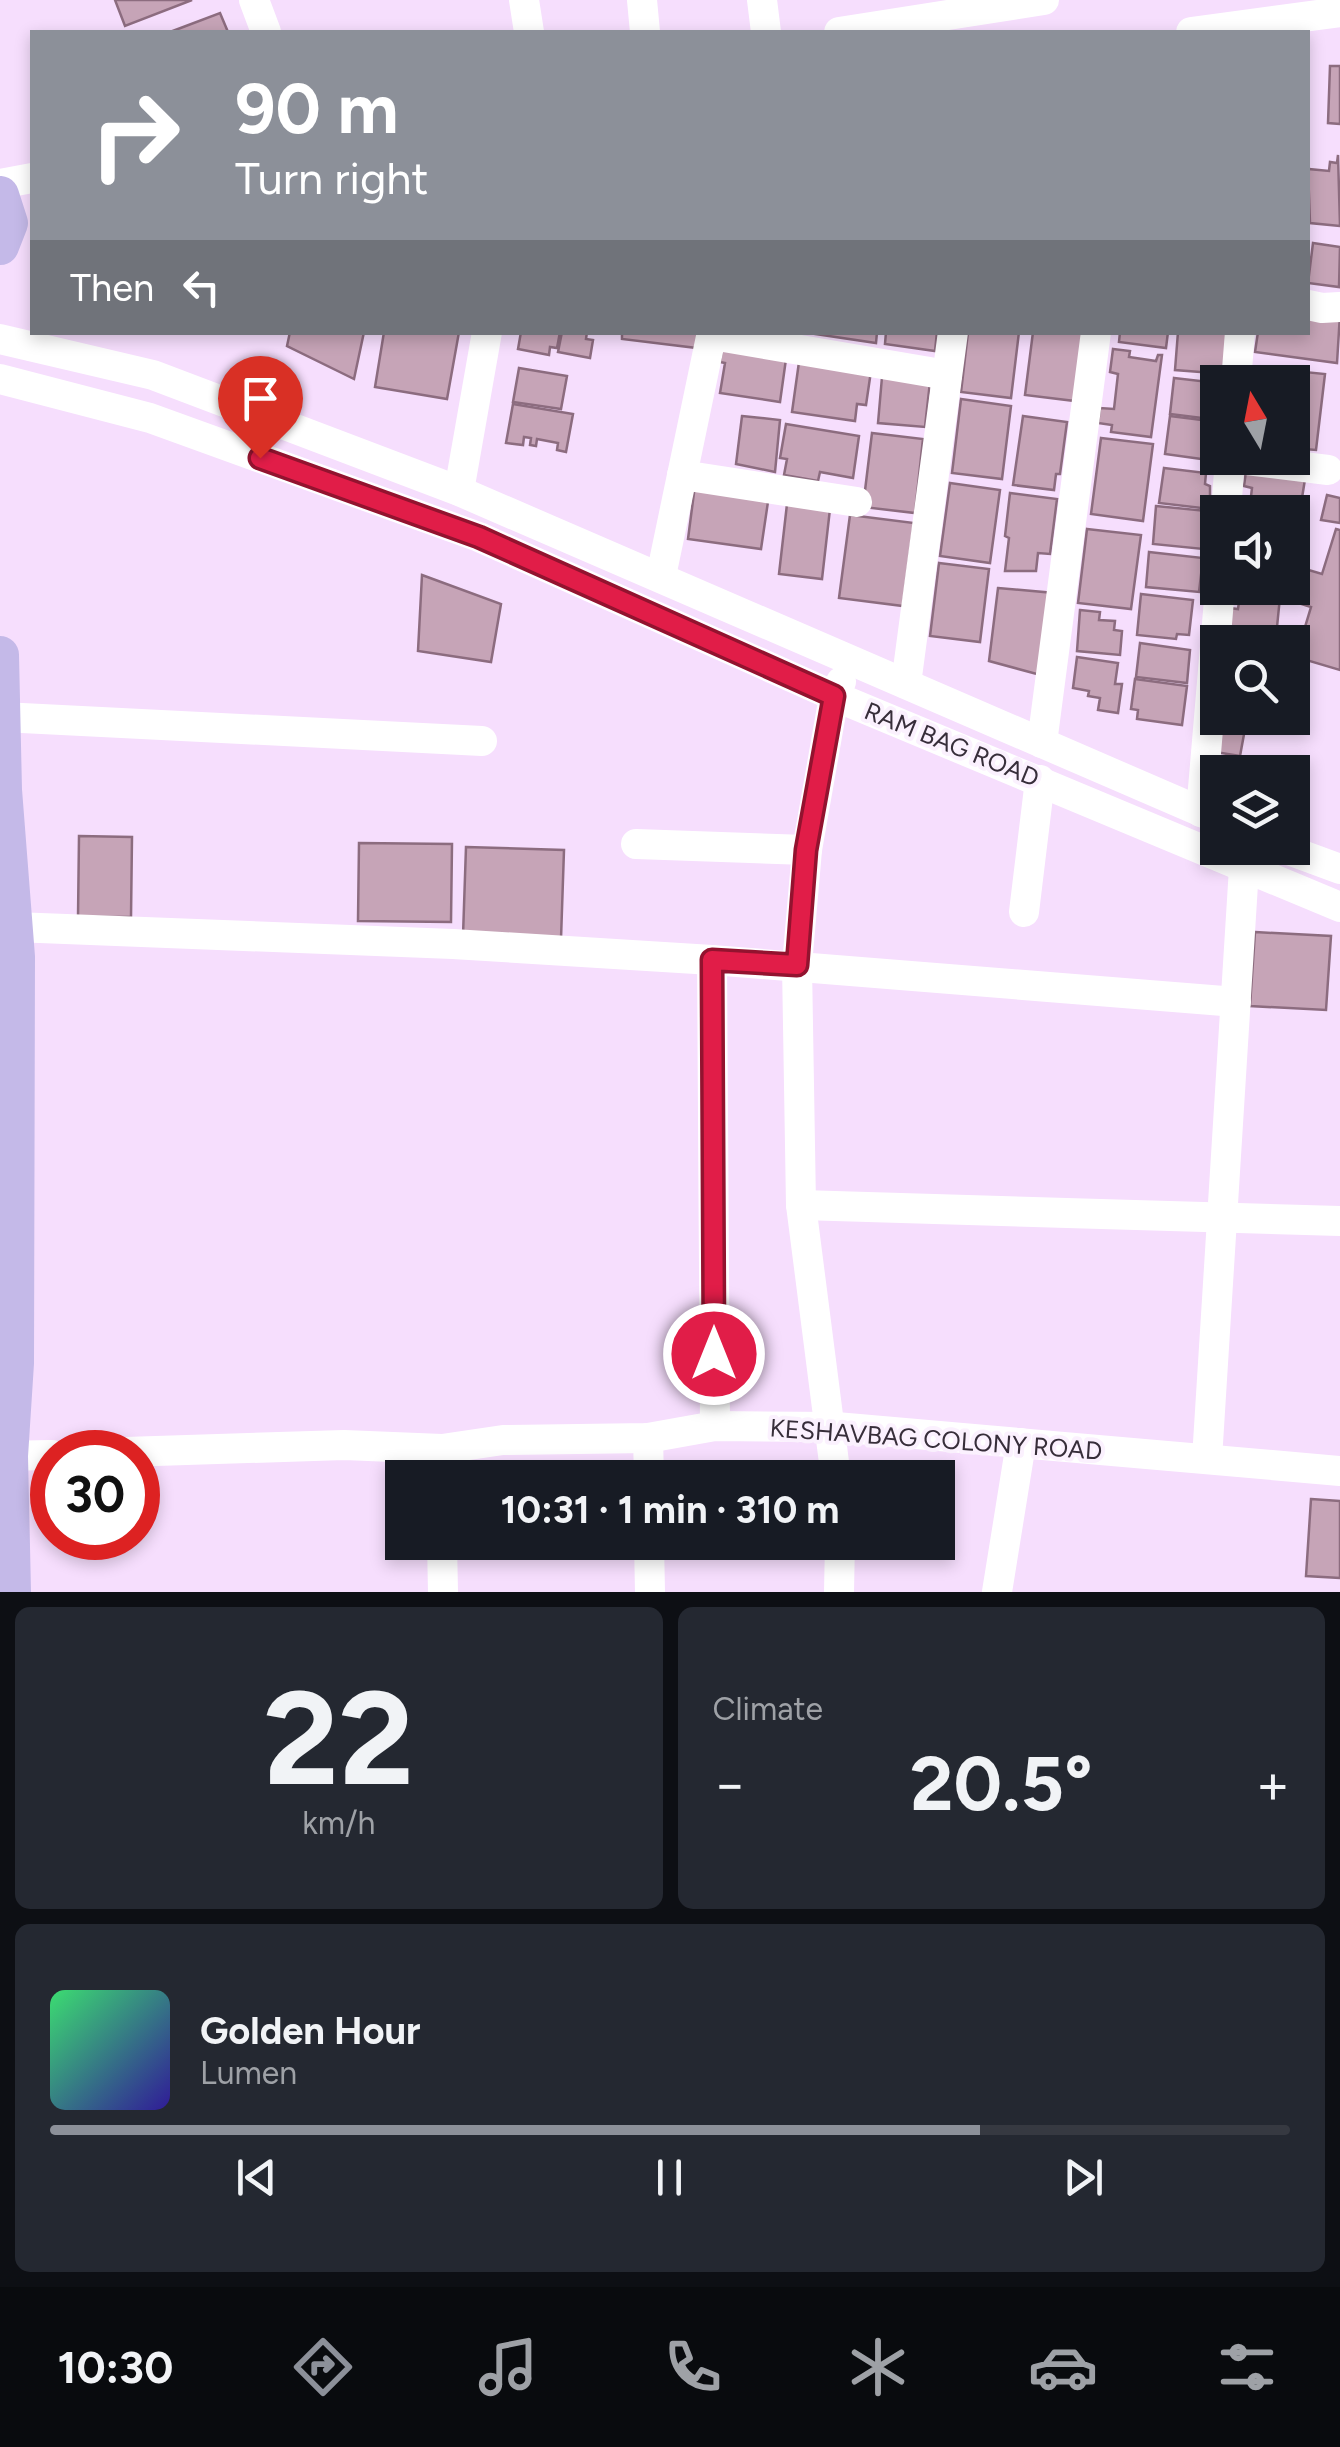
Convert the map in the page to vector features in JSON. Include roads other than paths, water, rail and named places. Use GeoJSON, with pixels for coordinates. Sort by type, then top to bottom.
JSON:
{"type":"FeatureCollection","features":[{"type":"Feature","properties":{"kind":"main road"},"geometry":{"type":"LineString","coordinates":[[0,195],[13,238]]}},
{"type":"Feature","properties":{"kind":"main road"},"geometry":{"type":"LineString","coordinates":[[0,655],[10,947],[15,1363],[5,1456],[12,1592]]}},
{"type":"Feature","properties":{"kind":"street"},"geometry":{"type":"LineString","coordinates":[[254,0],[265,30]]}},
{"type":"Feature","properties":{"kind":"street"},"geometry":{"type":"LineString","coordinates":[[524,0],[529,30]]}},
{"type":"Feature","properties":{"kind":"street"},"geometry":{"type":"LineString","coordinates":[[642,0],[645,30]]}},
{"type":"Feature","properties":{"kind":"street"},"geometry":{"type":"LineString","coordinates":[[762,0],[766,30]]}},
{"type":"Feature","properties":{"kind":"street"},"geometry":{"type":"LineString","coordinates":[[845,30],[907,11],[1027,1]]}},
{"type":"Feature","properties":{"kind":"street"},"geometry":{"type":"LineString","coordinates":[[1199,30],[1278,10],[1340,12]]}},
{"type":"Feature","properties":{"kind":"street"},"geometry":{"type":"LineString","coordinates":[[0,184],[30,178]]}},
{"type":"Feature","properties":{"kind":"street"},"geometry":{"type":"LineString","coordinates":[[1310,305],[1340,307]]}},
{"type":"Feature","properties":{"kind":"street"},"geometry":{"type":"LineString","coordinates":[[459,491],[487,335]]}},
{"type":"Feature","properties":{"kind":"street"},"geometry":{"type":"LineString","coordinates":[[661,576],[712,335]]}},
{"type":"Feature","properties":{"kind":"street"},"geometry":{"type":"LineString","coordinates":[[718,335],[947,374]]}},
{"type":"Feature","properties":{"kind":"street"},"geometry":{"type":"LineString","coordinates":[[906,684],[953,335]]}},
{"type":"Feature","properties":{"kind":"street"},"geometry":{"type":"LineString","coordinates":[[1042,744],[1096,335]]}},
{"type":"Feature","properties":{"kind":"street"},"geometry":{"type":"LineString","coordinates":[[1237,365],[1240,335]]}},
{"type":"Feature","properties":{"kind":"street","name":"RAM BAG ROAD"},"geometry":{"type":"LineString","coordinates":[[0,338],[153,375],[459,491],[1200,812]]}},
{"type":"Feature","properties":{"kind":"street","name":"RAM BAG ROAD"},"geometry":{"type":"LineString","coordinates":[[0,380],[150,418],[479,537],[834,696],[1340,907]]}},
{"type":"Feature","properties":{"kind":"street"},"geometry":{"type":"LineString","coordinates":[[1310,468],[1328,470]]}},
{"type":"Feature","properties":{"kind":"street"},"geometry":{"type":"LineString","coordinates":[[682,475],[857,502]]}},
{"type":"Feature","properties":{"kind":"street"},"geometry":{"type":"LineString","coordinates":[[1212,755],[1219,605]]}},
{"type":"Feature","properties":{"kind":"street"},"geometry":{"type":"LineString","coordinates":[[833,1460],[801,1205],[797,965],[806,850],[834,696],[853,662]]}},
{"type":"Feature","properties":{"kind":"street"},"geometry":{"type":"LineString","coordinates":[[2,717],[482,741]]}},
{"type":"Feature","properties":{"kind":"street"},"geometry":{"type":"LineString","coordinates":[[1024,912],[1040,780]]}},
{"type":"Feature","properties":{"kind":"street"},"geometry":{"type":"LineString","coordinates":[[636,844],[806,850]]}},
{"type":"Feature","properties":{"kind":"street"},"geometry":{"type":"LineString","coordinates":[[1310,858],[1340,869]]}},
{"type":"Feature","properties":{"kind":"street"},"geometry":{"type":"LineString","coordinates":[[1207,1459],[1244,868]]}},
{"type":"Feature","properties":{"kind":"street"},"geometry":{"type":"LineString","coordinates":[[10,947],[434,943],[797,965],[1236,1002]]}},
{"type":"Feature","properties":{"kind":"street"},"geometry":{"type":"LineString","coordinates":[[712,960],[715,1426]]}},
{"type":"Feature","properties":{"kind":"street"},"geometry":{"type":"LineString","coordinates":[[801,1205],[1340,1221]]}},
{"type":"Feature","properties":{"kind":"street","name":"KESHAVBAG COLONY ROAD"},"geometry":{"type":"LineString","coordinates":[[448,1460],[503,1440],[648,1438],[715,1426],[828,1427],[1340,1471]]}},
{"type":"Feature","properties":{"kind":"street"},"geometry":{"type":"LineString","coordinates":[[648,1438],[648,1460]]}},
{"type":"Feature","properties":{"kind":"street"},"geometry":{"type":"LineString","coordinates":[[997,1592],[1021,1443]]}},
{"type":"Feature","properties":{"kind":"street","name":"KESHAVBAG COLONY ROAD"},"geometry":{"type":"LineString","coordinates":[[160,1451],[344,1445],[424,1460]]}},
{"type":"Feature","properties":{"kind":"street"},"geometry":{"type":"LineString","coordinates":[[5,1456],[30,1455]]}},
{"type":"Feature","properties":{"kind":"street"},"geometry":{"type":"LineString","coordinates":[[443,1560],[444,1592]]}},
{"type":"Feature","properties":{"kind":"street"},"geometry":{"type":"LineString","coordinates":[[649,1560],[650,1592]]}},
{"type":"Feature","properties":{"kind":"street"},"geometry":{"type":"LineString","coordinates":[[838,1592],[839,1560]]}}]}
